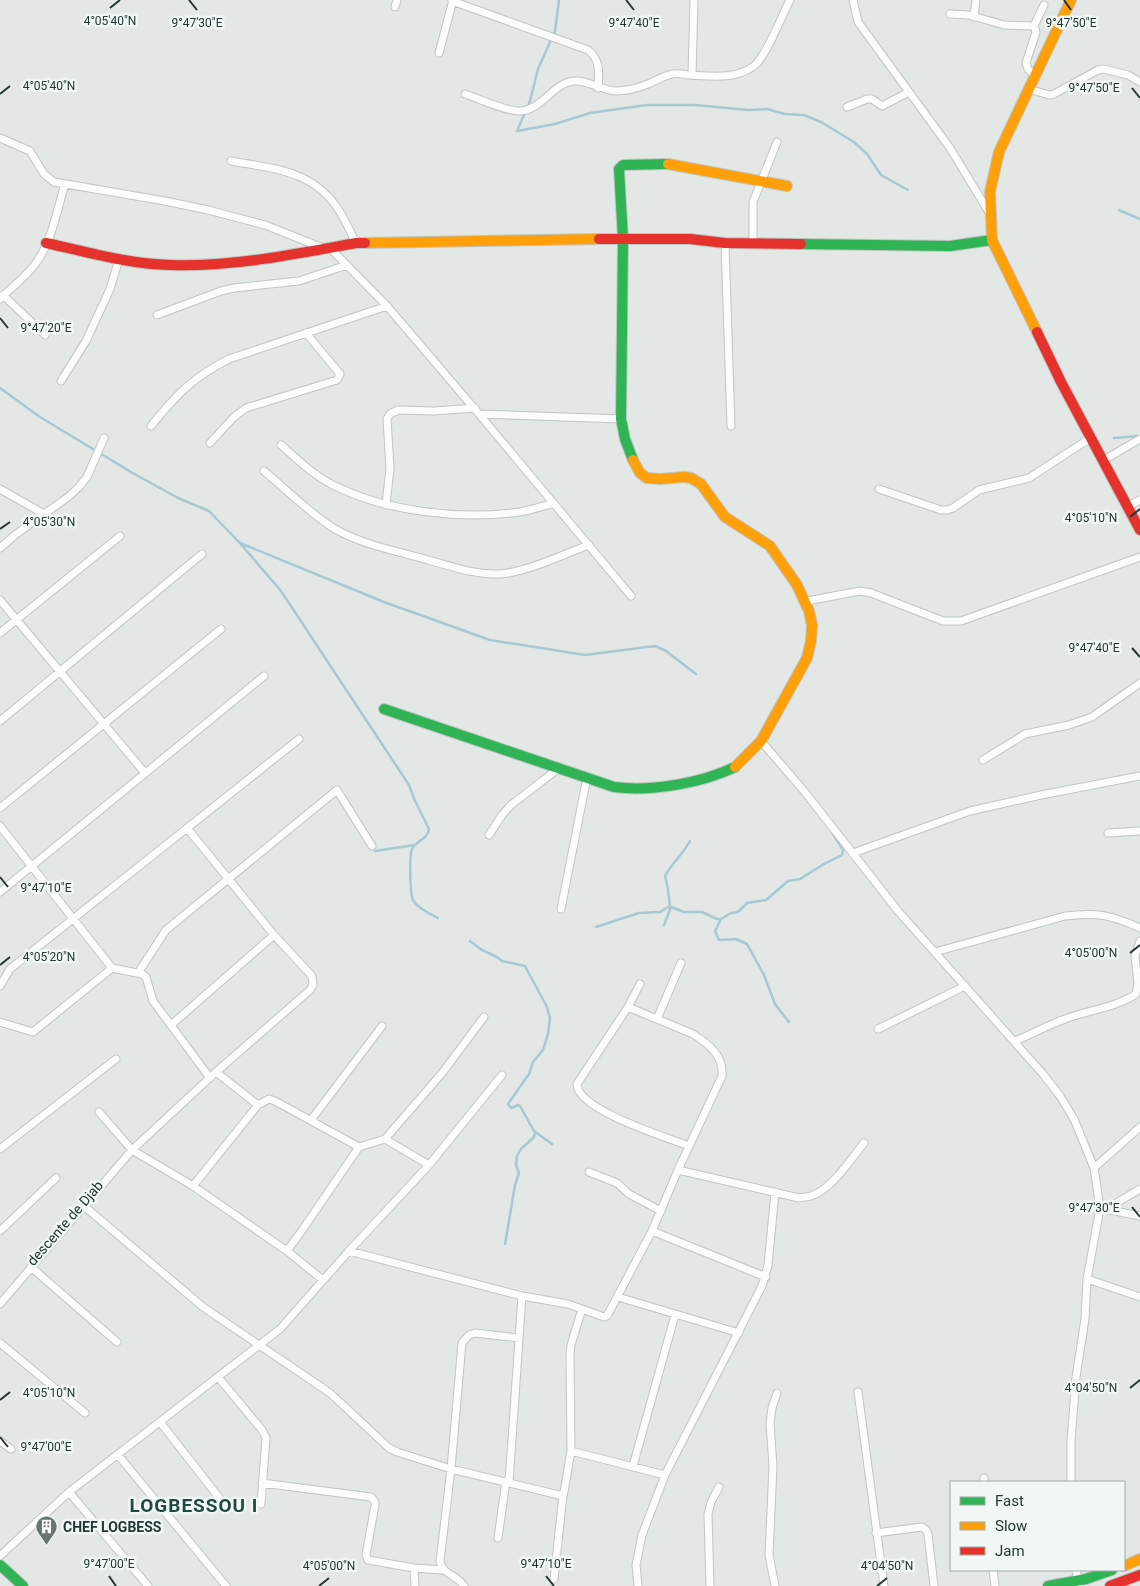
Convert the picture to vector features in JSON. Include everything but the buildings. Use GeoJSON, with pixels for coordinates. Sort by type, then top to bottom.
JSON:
{"type":"FeatureCollection","features":[{"type":"Feature","properties":{"kind":"street"},"geometry":{"type":"LineString","coordinates":[[692,75],[694,0]]}},
{"type":"Feature","properties":{"kind":"street"},"geometry":{"type":"LineString","coordinates":[[465,94],[517,111],[531,108],[566,83],[574,80],[608,90],[628,90],[672,74],[727,76],[741,73],[760,61],[790,0]]}},
{"type":"Feature","properties":{"kind":"street"},"geometry":{"type":"LineString","coordinates":[[852,0],[858,22],[950,148],[991,217]]}},
{"type":"Feature","properties":{"kind":"street"},"geometry":{"type":"LineString","coordinates":[[974,16],[976,0]]}},
{"type":"Feature","properties":{"kind":"street"},"geometry":{"type":"LineString","coordinates":[[1072,0],[999,152],[990,192],[992,240],[1061,382],[1140,530]]}},
{"type":"Feature","properties":{"kind":"street"},"geometry":{"type":"LineString","coordinates":[[439,53],[452,1],[588,50],[593,54],[599,69],[598,88]]}},
{"type":"Feature","properties":{"kind":"street"},"geometry":{"type":"LineString","coordinates":[[1036,76],[1028,69],[1026,63],[1036,32],[1034,26],[1044,5]]}},
{"type":"Feature","properties":{"kind":"street"},"geometry":{"type":"LineString","coordinates":[[950,14],[974,16],[1004,25],[1034,26]]}},
{"type":"Feature","properties":{"kind":"street"},"geometry":{"type":"LineString","coordinates":[[1029,89],[1049,95],[1054,94],[1093,72],[1104,69],[1128,75],[1140,82]]}},
{"type":"Feature","properties":{"kind":"street"},"geometry":{"type":"LineString","coordinates":[[847,107],[867,99],[872,99],[882,106],[909,92]]}},
{"type":"Feature","properties":{"kind":"street"},"geometry":{"type":"LineString","coordinates":[[0,138],[23,146],[30,151],[48,178],[54,182],[165,201],[265,224],[326,248],[387,306],[631,596]]}},
{"type":"Feature","properties":{"kind":"street"},"geometry":{"type":"LineString","coordinates":[[753,243],[753,202],[777,142]]}},
{"type":"Feature","properties":{"kind":"street"},"geometry":{"type":"LineString","coordinates":[[231,161],[287,171],[310,181],[333,202],[356,243]]}},
{"type":"Feature","properties":{"kind":"street"},"geometry":{"type":"LineString","coordinates":[[384,709],[614,787],[630,789],[645,789],[703,779],[722,773],[736,766],[761,741],[807,658],[813,633],[807,601],[770,546],[762,539],[728,520],[703,485],[696,480],[686,477],[650,479],[642,476],[625,444],[621,418],[623,238],[619,169],[623,165],[674,164],[787,186]]}},
{"type":"Feature","properties":{"kind":"street"},"geometry":{"type":"LineString","coordinates":[[45,335],[2,297],[32,268],[46,244],[65,184]]}},
{"type":"Feature","properties":{"kind":"street"},"geometry":{"type":"LineString","coordinates":[[46,244],[153,265],[222,264],[256,261],[356,243],[623,238],[690,239],[725,243],[950,246],[992,240]]}},
{"type":"Feature","properties":{"kind":"street"},"geometry":{"type":"LineString","coordinates":[[725,243],[731,426]]}},
{"type":"Feature","properties":{"kind":"street"},"geometry":{"type":"LineString","coordinates":[[61,382],[86,341],[110,290],[119,259]]}},
{"type":"Feature","properties":{"kind":"street"},"geometry":{"type":"LineString","coordinates":[[157,315],[221,291],[299,281],[347,266]]}},
{"type":"Feature","properties":{"kind":"street"},"geometry":{"type":"LineString","coordinates":[[151,426],[175,397],[190,383],[208,370],[229,359],[387,306]]}},
{"type":"Feature","properties":{"kind":"street"},"geometry":{"type":"LineString","coordinates":[[210,443],[234,417],[246,408],[337,380],[340,374],[306,333]]}},
{"type":"Feature","properties":{"kind":"street"},"geometry":{"type":"LineString","coordinates":[[386,505],[390,468],[388,419],[390,414],[398,410],[477,411],[621,418]]}},
{"type":"Feature","properties":{"kind":"street"},"geometry":{"type":"LineString","coordinates":[[0,548],[78,488],[86,477],[104,438]]}},
{"type":"Feature","properties":{"kind":"street"},"geometry":{"type":"LineString","coordinates":[[879,489],[941,510],[947,510],[979,490],[1029,478],[1092,438]]}},
{"type":"Feature","properties":{"kind":"street"},"geometry":{"type":"LineString","coordinates":[[1104,460],[1140,439]]}},
{"type":"Feature","properties":{"kind":"street"},"geometry":{"type":"LineString","coordinates":[[281,444],[316,475],[333,485],[386,505],[409,510],[456,514],[498,514],[522,511],[554,503]]}},
{"type":"Feature","properties":{"kind":"street"},"geometry":{"type":"LineString","coordinates":[[264,471],[320,519],[336,529],[382,547],[451,567],[478,573],[499,574],[521,569],[589,545]]}},
{"type":"Feature","properties":{"kind":"street"},"geometry":{"type":"LineString","coordinates":[[0,489],[44,514]]}},
{"type":"Feature","properties":{"kind":"street"},"geometry":{"type":"LineString","coordinates":[[1128,506],[1140,500]]}},
{"type":"Feature","properties":{"kind":"street"},"geometry":{"type":"LineString","coordinates":[[0,632],[120,536]]}},
{"type":"Feature","properties":{"kind":"street"},"geometry":{"type":"LineString","coordinates":[[0,721],[202,554]]}},
{"type":"Feature","properties":{"kind":"street"},"geometry":{"type":"LineString","coordinates":[[807,601],[860,591],[871,593],[942,621],[961,622],[1140,557]]}},
{"type":"Feature","properties":{"kind":"street"},"geometry":{"type":"LineString","coordinates":[[0,600],[145,774]]}},
{"type":"Feature","properties":{"kind":"street"},"geometry":{"type":"LineString","coordinates":[[0,808],[221,629]]}},
{"type":"Feature","properties":{"kind":"street"},"geometry":{"type":"LineString","coordinates":[[0,892],[264,676]]}},
{"type":"Feature","properties":{"kind":"street"},"geometry":{"type":"LineString","coordinates":[[983,760],[1025,734],[1069,725],[1092,717],[1140,683]]}},
{"type":"Feature","properties":{"kind":"street"},"geometry":{"type":"LineString","coordinates":[[0,986],[10,969],[299,740]]}},
{"type":"Feature","properties":{"kind":"street"},"geometry":{"type":"LineString","coordinates":[[761,741],[804,791],[898,911],[1015,1041],[1060,1096],[1074,1119],[1094,1168],[1104,1208],[1087,1279],[1085,1319],[1076,1377],[1071,1441],[1071,1481]]}},
{"type":"Feature","properties":{"kind":"street"},"geometry":{"type":"LineString","coordinates":[[489,835],[511,805],[559,768]]}},
{"type":"Feature","properties":{"kind":"street"},"geometry":{"type":"LineString","coordinates":[[853,853],[970,811],[1140,776]]}},
{"type":"Feature","properties":{"kind":"street"},"geometry":{"type":"LineString","coordinates":[[561,909],[587,778]]}},
{"type":"Feature","properties":{"kind":"street"},"geometry":{"type":"LineString","coordinates":[[138,973],[166,930],[337,790],[372,846]]}},
{"type":"Feature","properties":{"kind":"street"},"geometry":{"type":"LineString","coordinates":[[0,826],[112,968],[138,973],[146,977],[150,996],[210,1078]]}},
{"type":"Feature","properties":{"kind":"street"},"geometry":{"type":"LineString","coordinates":[[0,1304],[132,1149],[310,990],[313,985],[312,976],[274,935],[187,828]]}},
{"type":"Feature","properties":{"kind":"street"},"geometry":{"type":"LineString","coordinates":[[1108,833],[1140,831]]}},
{"type":"Feature","properties":{"kind":"street"},"geometry":{"type":"LineString","coordinates":[[935,952],[1065,916],[1086,913],[1103,914],[1140,928]]}},
{"type":"Feature","properties":{"kind":"street"},"geometry":{"type":"LineString","coordinates":[[171,1025],[274,935]]}},
{"type":"Feature","properties":{"kind":"street"},"geometry":{"type":"LineString","coordinates":[[1015,1041],[1066,1018],[1136,994],[1138,984],[1135,956],[1140,941]]}},
{"type":"Feature","properties":{"kind":"street"},"geometry":{"type":"LineString","coordinates":[[656,1019],[681,962]]}},
{"type":"Feature","properties":{"kind":"street"},"geometry":{"type":"LineString","coordinates":[[0,1022],[33,1032],[112,968]]}},
{"type":"Feature","properties":{"kind":"street"},"geometry":{"type":"LineString","coordinates":[[640,984],[628,1007],[577,1084],[577,1088],[580,1094],[592,1104],[616,1118],[689,1146]]}},
{"type":"Feature","properties":{"kind":"street"},"geometry":{"type":"LineString","coordinates":[[878,1029],[966,986]]}},
{"type":"Feature","properties":{"kind":"street"},"geometry":{"type":"LineString","coordinates":[[348,1251],[522,1296],[568,1304],[604,1317],[607,1316],[652,1231],[722,1076],[723,1068],[715,1052],[693,1034],[628,1007]]}},
{"type":"Feature","properties":{"kind":"street"},"geometry":{"type":"LineString","coordinates":[[287,1251],[359,1147],[386,1139],[443,1072],[484,1017]]}},
{"type":"Feature","properties":{"kind":"street"},"geometry":{"type":"LineString","coordinates":[[312,1120],[382,1026]]}},
{"type":"Feature","properties":{"kind":"street"},"geometry":{"type":"LineString","coordinates":[[0,1150],[116,1059]]}},
{"type":"Feature","properties":{"kind":"street"},"geometry":{"type":"LineString","coordinates":[[216,1072],[258,1105]]}},
{"type":"Feature","properties":{"kind":"street"},"geometry":{"type":"LineString","coordinates":[[0,1556],[69,1492],[280,1329],[348,1251],[429,1165],[502,1075]]}},
{"type":"Feature","properties":{"kind":"street"},"geometry":{"type":"LineString","coordinates":[[193,1186],[258,1105],[269,1099],[275,1100],[359,1147]]}},
{"type":"Feature","properties":{"kind":"street"},"geometry":{"type":"LineString","coordinates":[[99,1112],[132,1149],[193,1186],[287,1251],[323,1280]]}},
{"type":"Feature","properties":{"kind":"street"},"geometry":{"type":"LineString","coordinates":[[1094,1168],[1140,1127]]}},
{"type":"Feature","properties":{"kind":"street"},"geometry":{"type":"LineString","coordinates":[[386,1139],[429,1165]]}},
{"type":"Feature","properties":{"kind":"street"},"geometry":{"type":"LineString","coordinates":[[678,1170],[799,1198],[812,1196],[823,1190],[864,1143]]}},
{"type":"Feature","properties":{"kind":"street","name":"descente de Djab"},"geometry":{"type":"LineString","coordinates":[[0,1299],[69,1217],[132,1149]]}},
{"type":"Feature","properties":{"kind":"street"},"geometry":{"type":"LineString","coordinates":[[589,1172],[617,1183],[629,1194],[660,1211]]}},
{"type":"Feature","properties":{"kind":"street"},"geometry":{"type":"LineString","coordinates":[[0,1231],[56,1178]]}},
{"type":"Feature","properties":{"kind":"street"},"geometry":{"type":"LineString","coordinates":[[1104,1208],[1140,1189]]}},
{"type":"Feature","properties":{"kind":"street"},"geometry":{"type":"LineString","coordinates":[[638,1586],[636,1565],[642,1535],[665,1475],[739,1334],[766,1277],[774,1192]]}},
{"type":"Feature","properties":{"kind":"street"},"geometry":{"type":"LineString","coordinates":[[84,1206],[203,1307],[330,1393],[389,1448],[452,1469],[563,1495]]}},
{"type":"Feature","properties":{"kind":"street"},"geometry":{"type":"LineString","coordinates":[[1104,1208],[1140,1216]]}},
{"type":"Feature","properties":{"kind":"street"},"geometry":{"type":"LineString","coordinates":[[652,1231],[766,1277]]}},
{"type":"Feature","properties":{"kind":"street"},"geometry":{"type":"LineString","coordinates":[[31,1268],[117,1342]]}},
{"type":"Feature","properties":{"kind":"street"},"geometry":{"type":"LineString","coordinates":[[1087,1279],[1140,1297]]}},
{"type":"Feature","properties":{"kind":"street"},"geometry":{"type":"LineString","coordinates":[[498,1538],[508,1481],[522,1296]]}},
{"type":"Feature","properties":{"kind":"street"},"geometry":{"type":"LineString","coordinates":[[618,1297],[739,1334]]}},
{"type":"Feature","properties":{"kind":"street"},"geometry":{"type":"LineString","coordinates":[[554,1579],[563,1495],[571,1451],[571,1345],[582,1309]]}},
{"type":"Feature","properties":{"kind":"street"},"geometry":{"type":"LineString","coordinates":[[633,1466],[676,1314]]}},
{"type":"Feature","properties":{"kind":"street"},"geometry":{"type":"LineString","coordinates":[[464,1586],[444,1570],[440,1562],[452,1469],[462,1343],[468,1335],[475,1333],[519,1338]]}},
{"type":"Feature","properties":{"kind":"street"},"geometry":{"type":"LineString","coordinates":[[0,1344],[85,1413]]}},
{"type":"Feature","properties":{"kind":"street"},"geometry":{"type":"LineString","coordinates":[[218,1377],[262,1430],[266,1438],[261,1504]]}},
{"type":"Feature","properties":{"kind":"street"},"geometry":{"type":"LineString","coordinates":[[858,1392],[884,1586]]}},
{"type":"Feature","properties":{"kind":"street"},"geometry":{"type":"LineString","coordinates":[[775,1586],[769,1555],[773,1466],[770,1423],[777,1393]]}},
{"type":"Feature","properties":{"kind":"street"},"geometry":{"type":"LineString","coordinates":[[160,1422],[224,1504]]}},
{"type":"Feature","properties":{"kind":"street"},"geometry":{"type":"LineString","coordinates":[[0,1440],[11,1449]]}},
{"type":"Feature","properties":{"kind":"street"},"geometry":{"type":"LineString","coordinates":[[571,1451],[665,1475]]}},
{"type":"Feature","properties":{"kind":"street"},"geometry":{"type":"LineString","coordinates":[[118,1455],[226,1586]]}},
{"type":"Feature","properties":{"kind":"street"},"geometry":{"type":"LineString","coordinates":[[262,1483],[372,1496],[375,1505],[366,1555],[368,1560],[414,1568],[444,1570]]}},
{"type":"Feature","properties":{"kind":"street"},"geometry":{"type":"LineString","coordinates":[[710,1586],[708,1514],[711,1502],[719,1487]]}},
{"type":"Feature","properties":{"kind":"street"},"geometry":{"type":"LineString","coordinates":[[69,1492],[148,1586]]}},
{"type":"Feature","properties":{"kind":"street"},"geometry":{"type":"LineString","coordinates":[[876,1533],[922,1528],[926,1530],[934,1586]]}},
{"type":"Feature","properties":{"kind":"street"},"geometry":{"type":"LineString","coordinates":[[1125,1566],[1140,1560]]}},
{"type":"Feature","properties":{"kind":"street"},"geometry":{"type":"LineString","coordinates":[[0,1565],[23,1586]]}},
{"type":"Feature","properties":{"kind":"street"},"geometry":{"type":"LineString","coordinates":[[414,1568],[415,1586]]}},
{"type":"Feature","properties":{"kind":"street"},"geometry":{"type":"LineString","coordinates":[[993,1571],[995,1586]]}},
{"type":"Feature","properties":{"kind":"street"},"geometry":{"type":"LineString","coordinates":[[1076,1571],[1079,1584]]}},
{"type":"Feature","properties":{"kind":"street"},"geometry":{"type":"LineString","coordinates":[[1048,1586],[1079,1584],[1110,1571]]}},
{"type":"Feature","properties":{"kind":"street"},"geometry":{"type":"LineString","coordinates":[[1110,1586],[1140,1575]]}},
{"type":"Feature","properties":{"kind":"waterway"},"geometry":{"type":"LineString","coordinates":[[517,131],[530,101],[538,69],[555,31],[559,0]]}},
{"type":"Feature","properties":{"kind":"waterway"},"geometry":{"type":"LineString","coordinates":[[517,131],[555,124],[590,113],[647,105],[695,105],[748,110],[767,109],[785,114],[804,115],[821,122],[854,142],[867,154],[881,175],[908,190]]}},
{"type":"Feature","properties":{"kind":"waterway"},"geometry":{"type":"LineString","coordinates":[[1119,210],[1140,219]]}},
{"type":"Feature","properties":{"kind":"waterway"},"geometry":{"type":"LineString","coordinates":[[0,388],[40,417],[131,472],[178,498],[209,511],[239,542],[281,591],[409,785],[429,829],[426,836],[412,849],[410,874],[412,896],[417,906],[438,918]]}},
{"type":"Feature","properties":{"kind":"waterway"},"geometry":{"type":"LineString","coordinates":[[1114,438],[1139,436]]}},
{"type":"Feature","properties":{"kind":"waterway"},"geometry":{"type":"LineString","coordinates":[[240,543],[384,602],[490,640],[585,655],[655,646],[666,651],[696,674]]}},
{"type":"Feature","properties":{"kind":"waterway"},"geometry":{"type":"LineString","coordinates":[[789,1022],[775,1004],[764,975],[747,944],[736,939],[719,940],[715,931],[721,919],[731,913],[738,912],[747,903],[766,900],[788,881],[800,879],[842,855],[843,850],[833,834]]}},
{"type":"Feature","properties":{"kind":"waterway"},"geometry":{"type":"LineString","coordinates":[[596,927],[639,913],[660,912],[670,906],[665,876],[690,841]]}},
{"type":"Feature","properties":{"kind":"waterway"},"geometry":{"type":"LineString","coordinates":[[375,851],[415,845]]}},
{"type":"Feature","properties":{"kind":"waterway"},"geometry":{"type":"LineString","coordinates":[[664,925],[671,907],[684,912],[702,912],[721,919]]}},
{"type":"Feature","properties":{"kind":"waterway"},"geometry":{"type":"LineString","coordinates":[[470,941],[502,961],[525,966],[547,1007],[550,1018],[543,1050],[533,1062],[529,1074],[508,1104],[511,1108],[520,1106],[534,1131],[552,1144]]}},
{"type":"Feature","properties":{"kind":"waterway"},"geometry":{"type":"LineString","coordinates":[[505,1244],[515,1185],[519,1173],[516,1165],[517,1156],[521,1149],[534,1137],[535,1132]]}},
{"type":"Feature","properties":{"kind":"traffic: fast"},"geometry":{"type":"LineString","coordinates":[[633,460],[625,439],[621,419],[623,239],[619,169],[623,165],[668,164]]}},
{"type":"Feature","properties":{"kind":"traffic: fast"},"geometry":{"type":"LineString","coordinates":[[801,244],[950,246],[992,240]]}},
{"type":"Feature","properties":{"kind":"traffic: fast"},"geometry":{"type":"LineString","coordinates":[[384,709],[614,787],[644,788],[676,785],[707,778],[735,767]]}},
{"type":"Feature","properties":{"kind":"traffic: fast"},"geometry":{"type":"LineString","coordinates":[[0,1565],[23,1586]]}},
{"type":"Feature","properties":{"kind":"traffic: fast"},"geometry":{"type":"LineString","coordinates":[[1048,1586],[1086,1579],[1109,1571]]}},
{"type":"Feature","properties":{"kind":"traffic: slow"},"geometry":{"type":"LineString","coordinates":[[1037,332],[992,240],[990,192],[999,152],[1071,0]]}},
{"type":"Feature","properties":{"kind":"traffic: slow"},"geometry":{"type":"LineString","coordinates":[[668,164],[787,186]]}},
{"type":"Feature","properties":{"kind":"traffic: slow"},"geometry":{"type":"LineString","coordinates":[[365,243],[599,239]]}},
{"type":"Feature","properties":{"kind":"traffic: slow"},"geometry":{"type":"LineString","coordinates":[[633,460],[640,473],[647,478],[684,477],[691,478],[701,484],[725,517],[770,546],[797,585],[809,611],[812,625],[807,658],[761,741],[735,767]]}},
{"type":"Feature","properties":{"kind":"traffic: slow"},"geometry":{"type":"LineString","coordinates":[[1125,1566],[1140,1559]]}},
{"type":"Feature","properties":{"kind":"traffic: jam"},"geometry":{"type":"LineString","coordinates":[[599,239],[690,239],[725,243],[801,244]]}},
{"type":"Feature","properties":{"kind":"traffic: jam"},"geometry":{"type":"LineString","coordinates":[[46,243],[108,257],[170,265],[240,262],[365,243]]}},
{"type":"Feature","properties":{"kind":"traffic: jam"},"geometry":{"type":"LineString","coordinates":[[1037,332],[1061,382],[1140,530]]}},
{"type":"Feature","properties":{"kind":"traffic: jam"},"geometry":{"type":"LineString","coordinates":[[1110,1586],[1140,1575]]}},
{"type":"Feature","properties":{"kind":"place","name":"CHEF LOGBESS"},"geometry":{"type":"Point","coordinates":[47,1546]}},
{"type":"Feature","properties":{"kind":"district","name":"LOGBESSOU I"},"geometry":{"type":"Point","coordinates":[194,1505]}}]}
